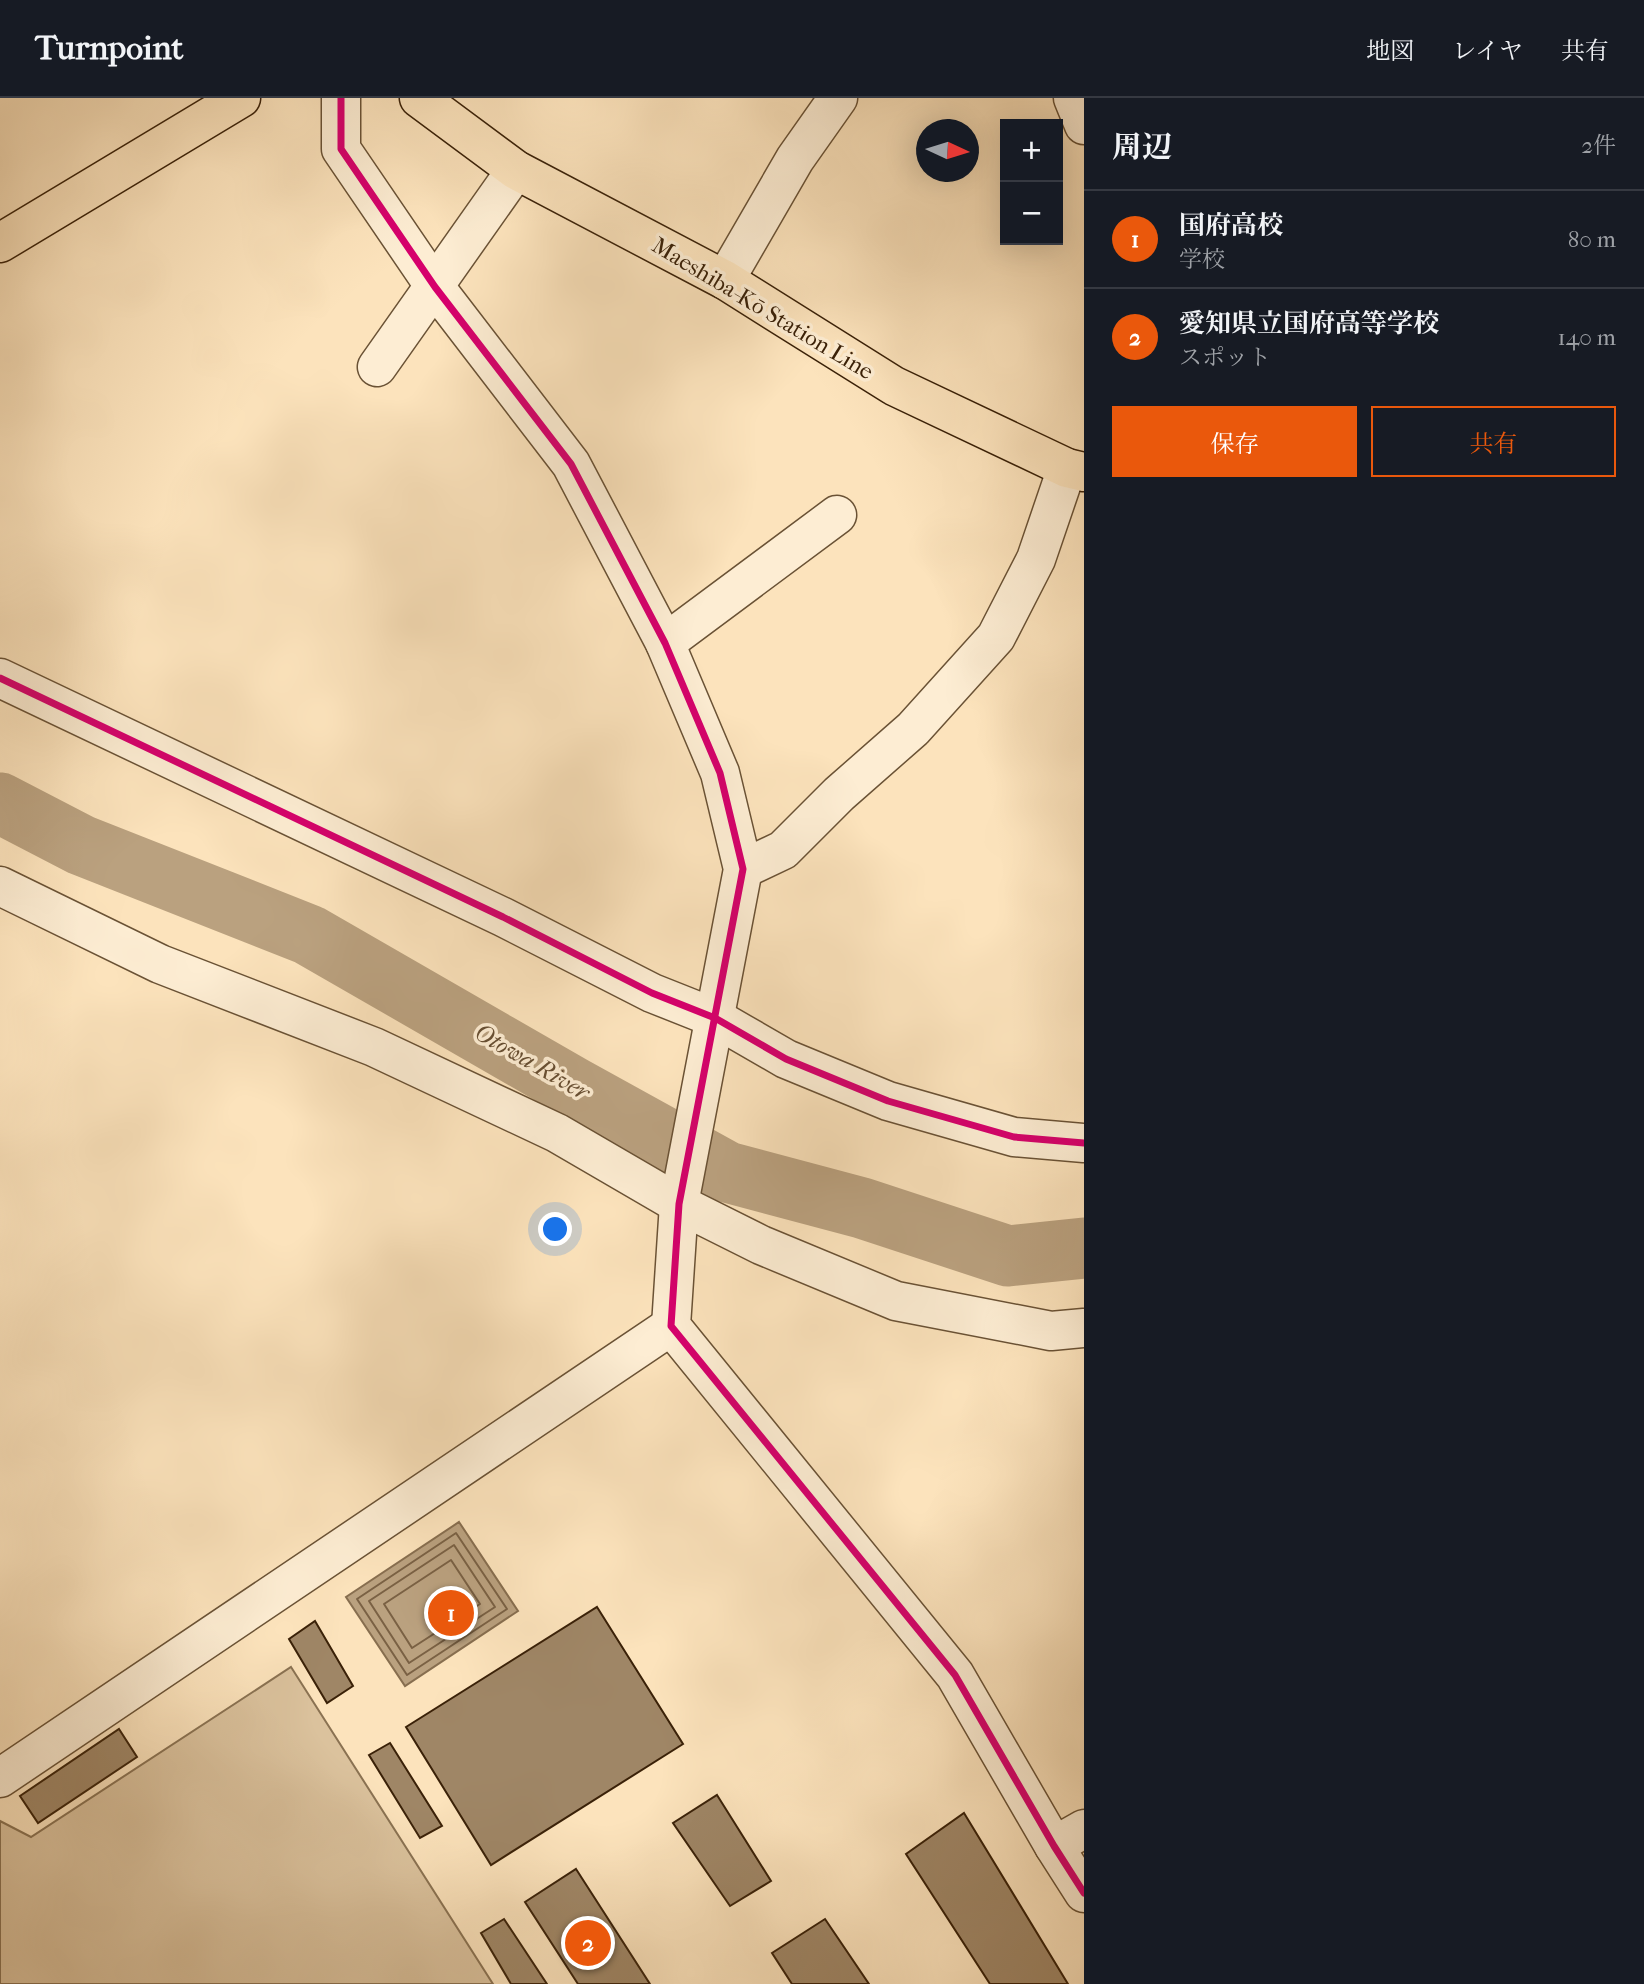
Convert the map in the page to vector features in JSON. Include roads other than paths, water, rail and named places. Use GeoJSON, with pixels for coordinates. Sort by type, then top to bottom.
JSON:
{"type":"FeatureCollection","features":[{"type":"Feature","properties":{"kind":"main road"},"geometry":{"type":"LineString","coordinates":[[0,243],[241,98]]}},
{"type":"Feature","properties":{"kind":"main road","name":"Maeshiba-Kō Station Line"},"geometry":{"type":"LineString","coordinates":[[419,98],[516,170],[725,280],[894,386],[1076,470]]}},
{"type":"Feature","properties":{"kind":"street"},"geometry":{"type":"LineString","coordinates":[[341,98],[341,149],[435,287],[572,464],[665,643],[720,773],[743,869],[681,1193],[671,1325],[955,1675],[1069,1838],[1084,1893]]}},
{"type":"Feature","properties":{"kind":"street"},"geometry":{"type":"LineString","coordinates":[[725,280],[795,159],[838,98]]}},
{"type":"Feature","properties":{"kind":"street"},"geometry":{"type":"LineString","coordinates":[[1073,98],[1084,125]]}},
{"type":"Feature","properties":{"kind":"street"},"geometry":{"type":"LineString","coordinates":[[377,367],[516,170]]}},
{"type":"Feature","properties":{"kind":"street"},"geometry":{"type":"LineString","coordinates":[[743,869],[783,850],[839,794],[912,729],[996,636],[1036,559],[1076,470]]}},
{"type":"Feature","properties":{"kind":"street"},"geometry":{"type":"LineString","coordinates":[[665,643],[837,515]]}},
{"type":"Feature","properties":{"kind":"street"},"geometry":{"type":"LineString","coordinates":[[0,678],[416,875],[652,993],[712,1026],[786,1059],[888,1101],[1014,1137],[1084,1143]]}},
{"type":"Feature","properties":{"kind":"street"},"geometry":{"type":"LineString","coordinates":[[0,886],[160,964],[399,1059],[681,1193],[761,1245],[896,1301],[1051,1331],[1084,1328]]}},
{"type":"Feature","properties":{"kind":"street"},"geometry":{"type":"LineString","coordinates":[[2,1774],[671,1325]]}},
{"type":"Feature","properties":{"kind":"water"},"geometry":{"type":"Polygon","coordinates":[[[459,1522],[518,1611],[405,1686],[346,1597],[459,1522]]]}},
{"type":"Feature","properties":{"kind":"waterway","name":"Otowa River"},"geometry":{"type":"LineString","coordinates":[[0,803],[81,845],[309,935],[727,1172],[862,1208],[1008,1256],[1084,1248]]}},
{"type":"Feature","properties":{"kind":"place","name":"国府高校"},"geometry":{"type":"Point","coordinates":[451,1613]}},
{"type":"Feature","properties":{"kind":"place","name":"愛知県立国府高等学校"},"geometry":{"type":"Point","coordinates":[588,1943]}}]}
